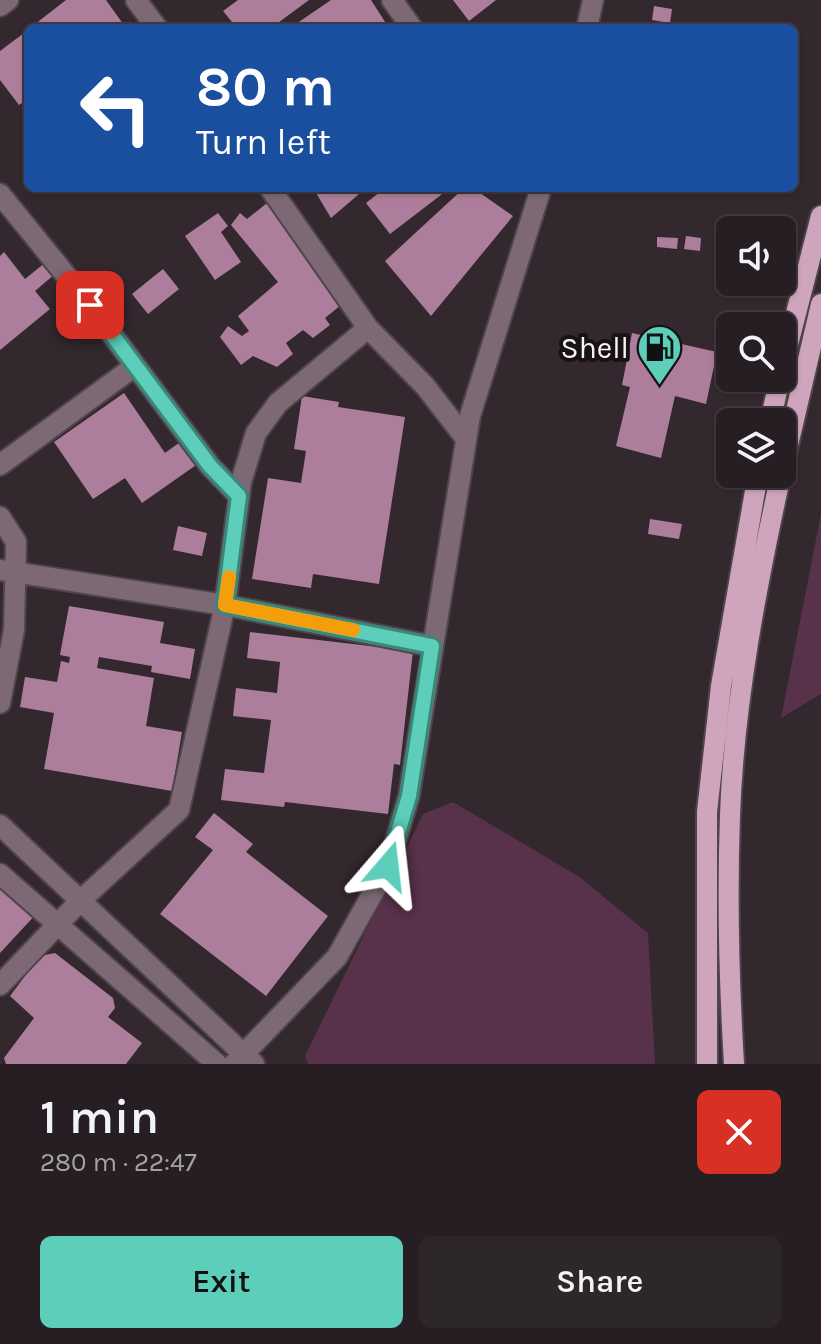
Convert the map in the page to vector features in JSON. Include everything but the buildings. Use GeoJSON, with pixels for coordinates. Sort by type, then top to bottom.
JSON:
{"type":"FeatureCollection","features":[{"type":"Feature","properties":{"kind":"main road"},"geometry":{"type":"LineString","coordinates":[[796,313],[821,216]]}},
{"type":"Feature","properties":{"kind":"main road"},"geometry":{"type":"LineString","coordinates":[[796,412],[821,304]]}},
{"type":"Feature","properties":{"kind":"main road"},"geometry":{"type":"LineString","coordinates":[[707,1064],[707,812],[721,686],[756,488]]}},
{"type":"Feature","properties":{"kind":"main road"},"geometry":{"type":"LineString","coordinates":[[734,1064],[729,970],[730,813],[743,689],[779,488]]}},
{"type":"Feature","properties":{"kind":"street"},"geometry":{"type":"LineString","coordinates":[[0,6],[8,0]]}},
{"type":"Feature","properties":{"kind":"street"},"geometry":{"type":"LineString","coordinates":[[136,0],[154,24]]}},
{"type":"Feature","properties":{"kind":"street"},"geometry":{"type":"LineString","coordinates":[[392,0],[409,24]]}},
{"type":"Feature","properties":{"kind":"street"},"geometry":{"type":"LineString","coordinates":[[588,24],[593,0]]}},
{"type":"Feature","properties":{"kind":"street"},"geometry":{"type":"LineString","coordinates":[[273,192],[368,328],[425,386],[466,439]]}},
{"type":"Feature","properties":{"kind":"street"},"geometry":{"type":"LineString","coordinates":[[0,825],[244,1061],[337,957],[388,866],[409,796],[466,439],[534,193]]}},
{"type":"Feature","properties":{"kind":"street"},"geometry":{"type":"LineString","coordinates":[[0,194],[210,466],[239,496]]}},
{"type":"Feature","properties":{"kind":"street"},"geometry":{"type":"LineString","coordinates":[[0,985],[55,925],[179,810],[225,605],[239,496],[256,433],[278,403],[368,328]]}},
{"type":"Feature","properties":{"kind":"street"},"geometry":{"type":"LineString","coordinates":[[0,465],[135,366]]}},
{"type":"Feature","properties":{"kind":"street"},"geometry":{"type":"LineString","coordinates":[[0,517],[16,542],[8,570],[14,630],[0,703]]}},
{"type":"Feature","properties":{"kind":"street"},"geometry":{"type":"LineString","coordinates":[[8,570],[225,605],[432,646]]}},
{"type":"Feature","properties":{"kind":"street"},"geometry":{"type":"LineString","coordinates":[[0,874],[217,1064]]}},
{"type":"Feature","properties":{"kind":"shaded area"},"geometry":{"type":"Polygon","coordinates":[[[821,514],[821,694],[781,718],[821,514]]]}},
{"type":"Feature","properties":{"kind":"shaded area"},"geometry":{"type":"Polygon","coordinates":[[[453,802],[578,876],[648,933],[655,1064],[308,1064],[305,1056],[423,814],[453,802]]]}},
{"type":"Feature","properties":{"kind":"slow traffic"},"geometry":{"type":"LineString","coordinates":[[229,577],[225,605],[353,630]]}},
{"type":"Feature","properties":{"kind":"place","name":"Shell"},"geometry":{"type":"Point","coordinates":[660,387]}},
{"type":"Feature","properties":{"kind":"route"},"geometry":{"type":"LineString","coordinates":[[90,305],[210,466],[239,496],[225,605],[432,646],[409,796],[388,866]]}}]}
